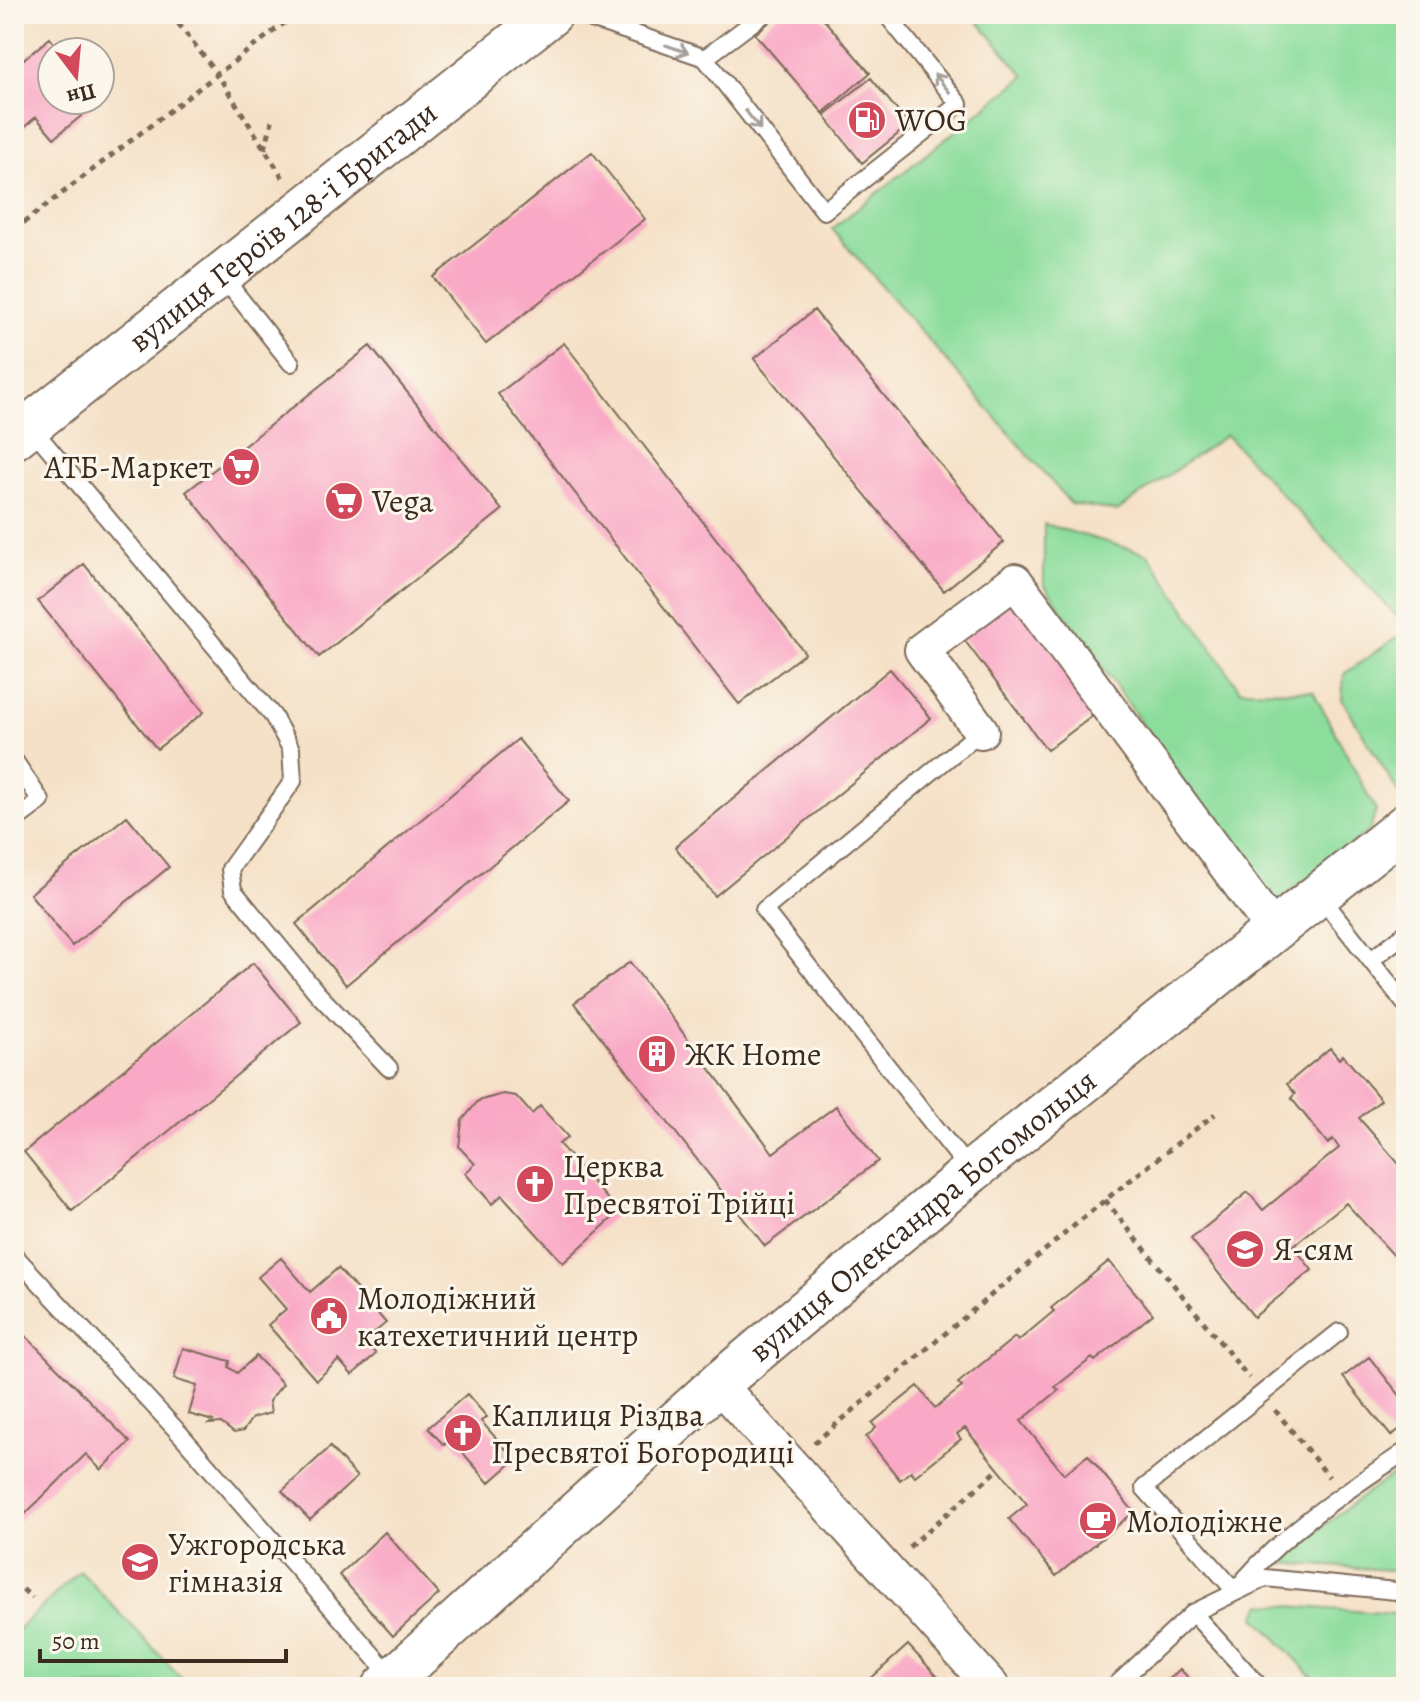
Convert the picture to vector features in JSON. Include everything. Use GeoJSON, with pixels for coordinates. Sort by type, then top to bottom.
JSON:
{"type":"FeatureCollection","features":[{"type":"Feature","properties":{"kind":"street","name":"вулиця Героїв 128-ї Бригади"},"geometry":{"type":"LineString","coordinates":[[22,432],[551,14]]}},
{"type":"Feature","properties":{"kind":"street"},"geometry":{"type":"LineString","coordinates":[[981,731],[922,650],[1015,581],[1273,929]]}},
{"type":"Feature","properties":{"kind":"street","name":"вулиця Олександра Богомольця"},"geometry":{"type":"LineString","coordinates":[[393,1684],[718,1384],[971,1172],[1406,825]]}},
{"type":"Feature","properties":{"kind":"street"},"geometry":{"type":"LineString","coordinates":[[718,1384],[992,1687]]}},
{"type":"Feature","properties":{"kind":"lane"},"geometry":{"type":"LineString","coordinates":[[577,14],[705,58],[824,211],[959,104],[886,14]]}},
{"type":"Feature","properties":{"kind":"lane"},"geometry":{"type":"LineString","coordinates":[[705,58],[764,14]]}},
{"type":"Feature","properties":{"kind":"lane"},"geometry":{"type":"LineString","coordinates":[[221,275],[291,363]]}},
{"type":"Feature","properties":{"kind":"lane"},"geometry":{"type":"LineString","coordinates":[[22,432],[273,716],[291,749],[293,781],[230,869],[233,890],[318,994],[389,1068]]}},
{"type":"Feature","properties":{"kind":"lane"},"geometry":{"type":"LineString","coordinates":[[971,1172],[764,910],[981,731]]}},
{"type":"Feature","properties":{"kind":"lane"},"geometry":{"type":"LineString","coordinates":[[14,760],[41,801],[14,821]]}},
{"type":"Feature","properties":{"kind":"lane"},"geometry":{"type":"LineString","coordinates":[[1318,893],[1406,1005]]}},
{"type":"Feature","properties":{"kind":"lane"},"geometry":{"type":"LineString","coordinates":[[1371,960],[1406,933]]}},
{"type":"Feature","properties":{"kind":"lane"},"geometry":{"type":"LineString","coordinates":[[14,1255],[182,1436],[393,1684]]}},
{"type":"Feature","properties":{"kind":"lane"},"geometry":{"type":"LineString","coordinates":[[1235,1591],[1144,1488],[1339,1332]]}},
{"type":"Feature","properties":{"kind":"lane"},"geometry":{"type":"LineString","coordinates":[[1235,1591],[1263,1559],[1342,1494],[1406,1451]]}},
{"type":"Feature","properties":{"kind":"lane"},"geometry":{"type":"LineString","coordinates":[[1114,1687],[1193,1613],[1265,1578],[1406,1592]]}},
{"type":"Feature","properties":{"kind":"lane"},"geometry":{"type":"LineString","coordinates":[[1193,1613],[1260,1687]]}},
{"type":"Feature","properties":{"kind":"path"},"geometry":{"type":"LineString","coordinates":[[171,14],[218,75],[304,209]]}},
{"type":"Feature","properties":{"kind":"path"},"geometry":{"type":"LineString","coordinates":[[14,230],[296,14]]}},
{"type":"Feature","properties":{"kind":"path"},"geometry":{"type":"LineString","coordinates":[[265,150],[272,121]]}},
{"type":"Feature","properties":{"kind":"path"},"geometry":{"type":"LineString","coordinates":[[813,1444],[1105,1200],[1215,1114]]}},
{"type":"Feature","properties":{"kind":"path"},"geometry":{"type":"LineString","coordinates":[[1105,1200],[1342,1494]]}},
{"type":"Feature","properties":{"kind":"path"},"geometry":{"type":"LineString","coordinates":[[909,1548],[999,1469]]}},
{"type":"Feature","properties":{"kind":"path"},"geometry":{"type":"LineString","coordinates":[[14,1581],[32,1598]]}},
{"type":"Feature","properties":{"kind":"green space"},"geometry":{"type":"Polygon","coordinates":[[[971,14],[1406,14],[1406,626],[1226,435],[1117,511],[1071,504],[832,229],[1025,76],[971,14]]]}},
{"type":"Feature","properties":{"kind":"green space"},"geometry":{"type":"Polygon","coordinates":[[[1044,524],[1148,554],[1240,690],[1313,691],[1376,810],[1370,830],[1271,907],[1044,584],[1044,524]]]}},
{"type":"Feature","properties":{"kind":"green space"},"geometry":{"type":"Polygon","coordinates":[[[1406,631],[1406,797],[1399,794],[1342,699],[1344,674],[1406,631]]]}},
{"type":"Feature","properties":{"kind":"green space"},"geometry":{"type":"Polygon","coordinates":[[[1406,1466],[1406,1571],[1278,1563],[1355,1501],[1406,1466]]]}},
{"type":"Feature","properties":{"kind":"green space"},"geometry":{"type":"Polygon","coordinates":[[[80,1571],[190,1687],[14,1687],[14,1633],[80,1571]]]}},
{"type":"Feature","properties":{"kind":"green space"},"geometry":{"type":"Polygon","coordinates":[[[1262,1604],[1406,1615],[1406,1687],[1322,1687],[1256,1617],[1262,1604]]]}},
{"type":"Feature","properties":{"kind":"building"},"geometry":{"type":"Polygon","coordinates":[[[779,14],[819,14],[870,73],[823,113],[755,34],[779,14]]]}},
{"type":"Feature","properties":{"kind":"building"},"geometry":{"type":"Polygon","coordinates":[[[36,49],[36,116],[81,116],[54,138],[36,117],[14,136],[14,67],[36,49]]]}},
{"type":"Feature","properties":{"kind":"building","name":"WOG"},"geometry":{"type":"Polygon","coordinates":[[[871,78],[909,125],[862,163],[824,115],[871,78]]]}},
{"type":"Feature","properties":{"kind":"building"},"geometry":{"type":"Polygon","coordinates":[[[592,152],[645,219],[486,344],[433,277],[592,152]]]}},
{"type":"Feature","properties":{"kind":"building"},"geometry":{"type":"Polygon","coordinates":[[[814,310],[1004,542],[944,591],[754,359],[814,310]]]}},
{"type":"Feature","properties":{"kind":"building"},"geometry":{"type":"Polygon","coordinates":[[[564,343],[805,653],[739,704],[498,394],[564,343]]]}},
{"type":"Feature","properties":{"kind":"building","name":"Vega"},"geometry":{"type":"Polygon","coordinates":[[[370,346],[502,510],[319,657],[186,492],[370,346]]]}},
{"type":"Feature","properties":{"kind":"building"},"geometry":{"type":"Polygon","coordinates":[[[84,564],[204,712],[157,749],[38,601],[84,564]]]}},
{"type":"Feature","properties":{"kind":"building"},"geometry":{"type":"Polygon","coordinates":[[[1013,599],[1098,712],[1047,750],[962,637],[1013,599]]]}},
{"type":"Feature","properties":{"kind":"building"},"geometry":{"type":"Polygon","coordinates":[[[890,669],[931,718],[715,896],[675,847],[890,669]]]}},
{"type":"Feature","properties":{"kind":"building"},"geometry":{"type":"Polygon","coordinates":[[[518,739],[569,801],[346,985],[296,924],[518,739]]]}},
{"type":"Feature","properties":{"kind":"building"},"geometry":{"type":"Polygon","coordinates":[[[127,816],[169,867],[72,946],[30,894],[127,816]]]}},
{"type":"Feature","properties":{"kind":"building","name":"ЖК Home"},"geometry":{"type":"Polygon","coordinates":[[[630,962],[773,1153],[836,1106],[878,1161],[765,1246],[574,1003],[630,962]]]}},
{"type":"Feature","properties":{"kind":"building"},"geometry":{"type":"Polygon","coordinates":[[[253,963],[301,1022],[72,1211],[24,1152],[253,963]]]}},
{"type":"Feature","properties":{"kind":"building"},"geometry":{"type":"Polygon","coordinates":[[[1330,1048],[1339,1059],[1343,1055],[1381,1100],[1359,1118],[1406,1172],[1406,1269],[1346,1203],[1293,1246],[1312,1270],[1254,1317],[1191,1239],[1248,1192],[1263,1210],[1339,1148],[1333,1139],[1328,1144],[1291,1098],[1295,1094],[1287,1084],[1330,1048]]]}},
{"type":"Feature","properties":{"kind":"building","name":"Церква Пресвятої Трійці"},"geometry":{"type":"Polygon","coordinates":[[[503,1094],[516,1096],[532,1114],[540,1106],[568,1137],[559,1144],[619,1212],[563,1263],[502,1195],[492,1204],[465,1173],[475,1164],[459,1147],[462,1121],[478,1101],[503,1094]]]}},
{"type":"Feature","properties":{"kind":"building","name":"Молодіжний катехетичний центр"},"geometry":{"type":"Polygon","coordinates":[[[281,1258],[310,1292],[338,1268],[386,1323],[364,1341],[376,1354],[352,1375],[339,1360],[316,1380],[268,1325],[286,1309],[258,1277],[281,1258]]]}},
{"type":"Feature","properties":{"kind":"building"},"geometry":{"type":"Polygon","coordinates":[[[1109,1261],[1153,1314],[1095,1361],[1092,1358],[1055,1387],[1059,1390],[1021,1421],[1064,1474],[1088,1455],[1134,1512],[1056,1576],[1009,1519],[1027,1504],[965,1428],[957,1434],[961,1439],[915,1476],[911,1471],[900,1480],[866,1437],[876,1428],[872,1423],[918,1386],[935,1408],[962,1387],[958,1383],[1015,1337],[1018,1341],[1054,1311],[1051,1308],[1109,1261]]]}},
{"type":"Feature","properties":{"kind":"building"},"geometry":{"type":"Polygon","coordinates":[[[14,1324],[130,1442],[101,1470],[86,1454],[14,1525],[14,1324]]]}},
{"type":"Feature","properties":{"kind":"building"},"geometry":{"type":"Polygon","coordinates":[[[183,1348],[230,1361],[229,1367],[237,1373],[256,1356],[283,1384],[269,1401],[271,1413],[252,1418],[243,1431],[234,1433],[221,1423],[209,1424],[213,1421],[189,1414],[197,1386],[174,1379],[183,1348]]]}},
{"type":"Feature","properties":{"kind":"building"},"geometry":{"type":"Polygon","coordinates":[[[1369,1357],[1406,1403],[1406,1424],[1391,1436],[1343,1377],[1369,1357]]]}},
{"type":"Feature","properties":{"kind":"building","name":"Каплиця Різдва Пресвятої Богородиці"},"geometry":{"type":"Polygon","coordinates":[[[467,1394],[487,1417],[481,1421],[515,1460],[489,1483],[451,1439],[444,1445],[428,1428],[467,1394]]]}},
{"type":"Feature","properties":{"kind":"building"},"geometry":{"type":"Polygon","coordinates":[[[330,1447],[357,1477],[310,1520],[282,1491],[330,1447]]]}},
{"type":"Feature","properties":{"kind":"building"},"geometry":{"type":"Polygon","coordinates":[[[385,1532],[439,1594],[393,1636],[339,1575],[385,1532]]]}},
{"type":"Feature","properties":{"kind":"building"},"geometry":{"type":"Polygon","coordinates":[[[908,1645],[947,1687],[874,1687],[868,1681],[908,1645]]]}},
{"type":"Feature","properties":{"kind":"building"},"geometry":{"type":"Polygon","coordinates":[[[1180,1669],[1197,1687],[1161,1687],[1180,1669]]]}},
{"type":"Feature","properties":{"kind":"place","name":"WOG"},"geometry":{"type":"Point","coordinates":[867,120]}},
{"type":"Feature","properties":{"kind":"place","name":"АТБ-Маркет"},"geometry":{"type":"Point","coordinates":[241,467]}},
{"type":"Feature","properties":{"kind":"place","name":"Vega"},"geometry":{"type":"Point","coordinates":[344,501]}},
{"type":"Feature","properties":{"kind":"place","name":"ЖК Home"},"geometry":{"type":"Point","coordinates":[657,1054]}},
{"type":"Feature","properties":{"kind":"place","name":"Церква Пресвятої Трійці"},"geometry":{"type":"Point","coordinates":[535,1184]}},
{"type":"Feature","properties":{"kind":"place","name":"Я-сям"},"geometry":{"type":"Point","coordinates":[1245,1249]}},
{"type":"Feature","properties":{"kind":"place","name":"Молодіжний катехетичний центр"},"geometry":{"type":"Point","coordinates":[329,1316]}},
{"type":"Feature","properties":{"kind":"place","name":"Каплиця Різдва Пресвятої Богородиці"},"geometry":{"type":"Point","coordinates":[463,1433]}},
{"type":"Feature","properties":{"kind":"place","name":"Молодіжне"},"geometry":{"type":"Point","coordinates":[1098,1521]}},
{"type":"Feature","properties":{"kind":"place","name":"Ужгородська гімназія"},"geometry":{"type":"Point","coordinates":[140,1562]}}]}
